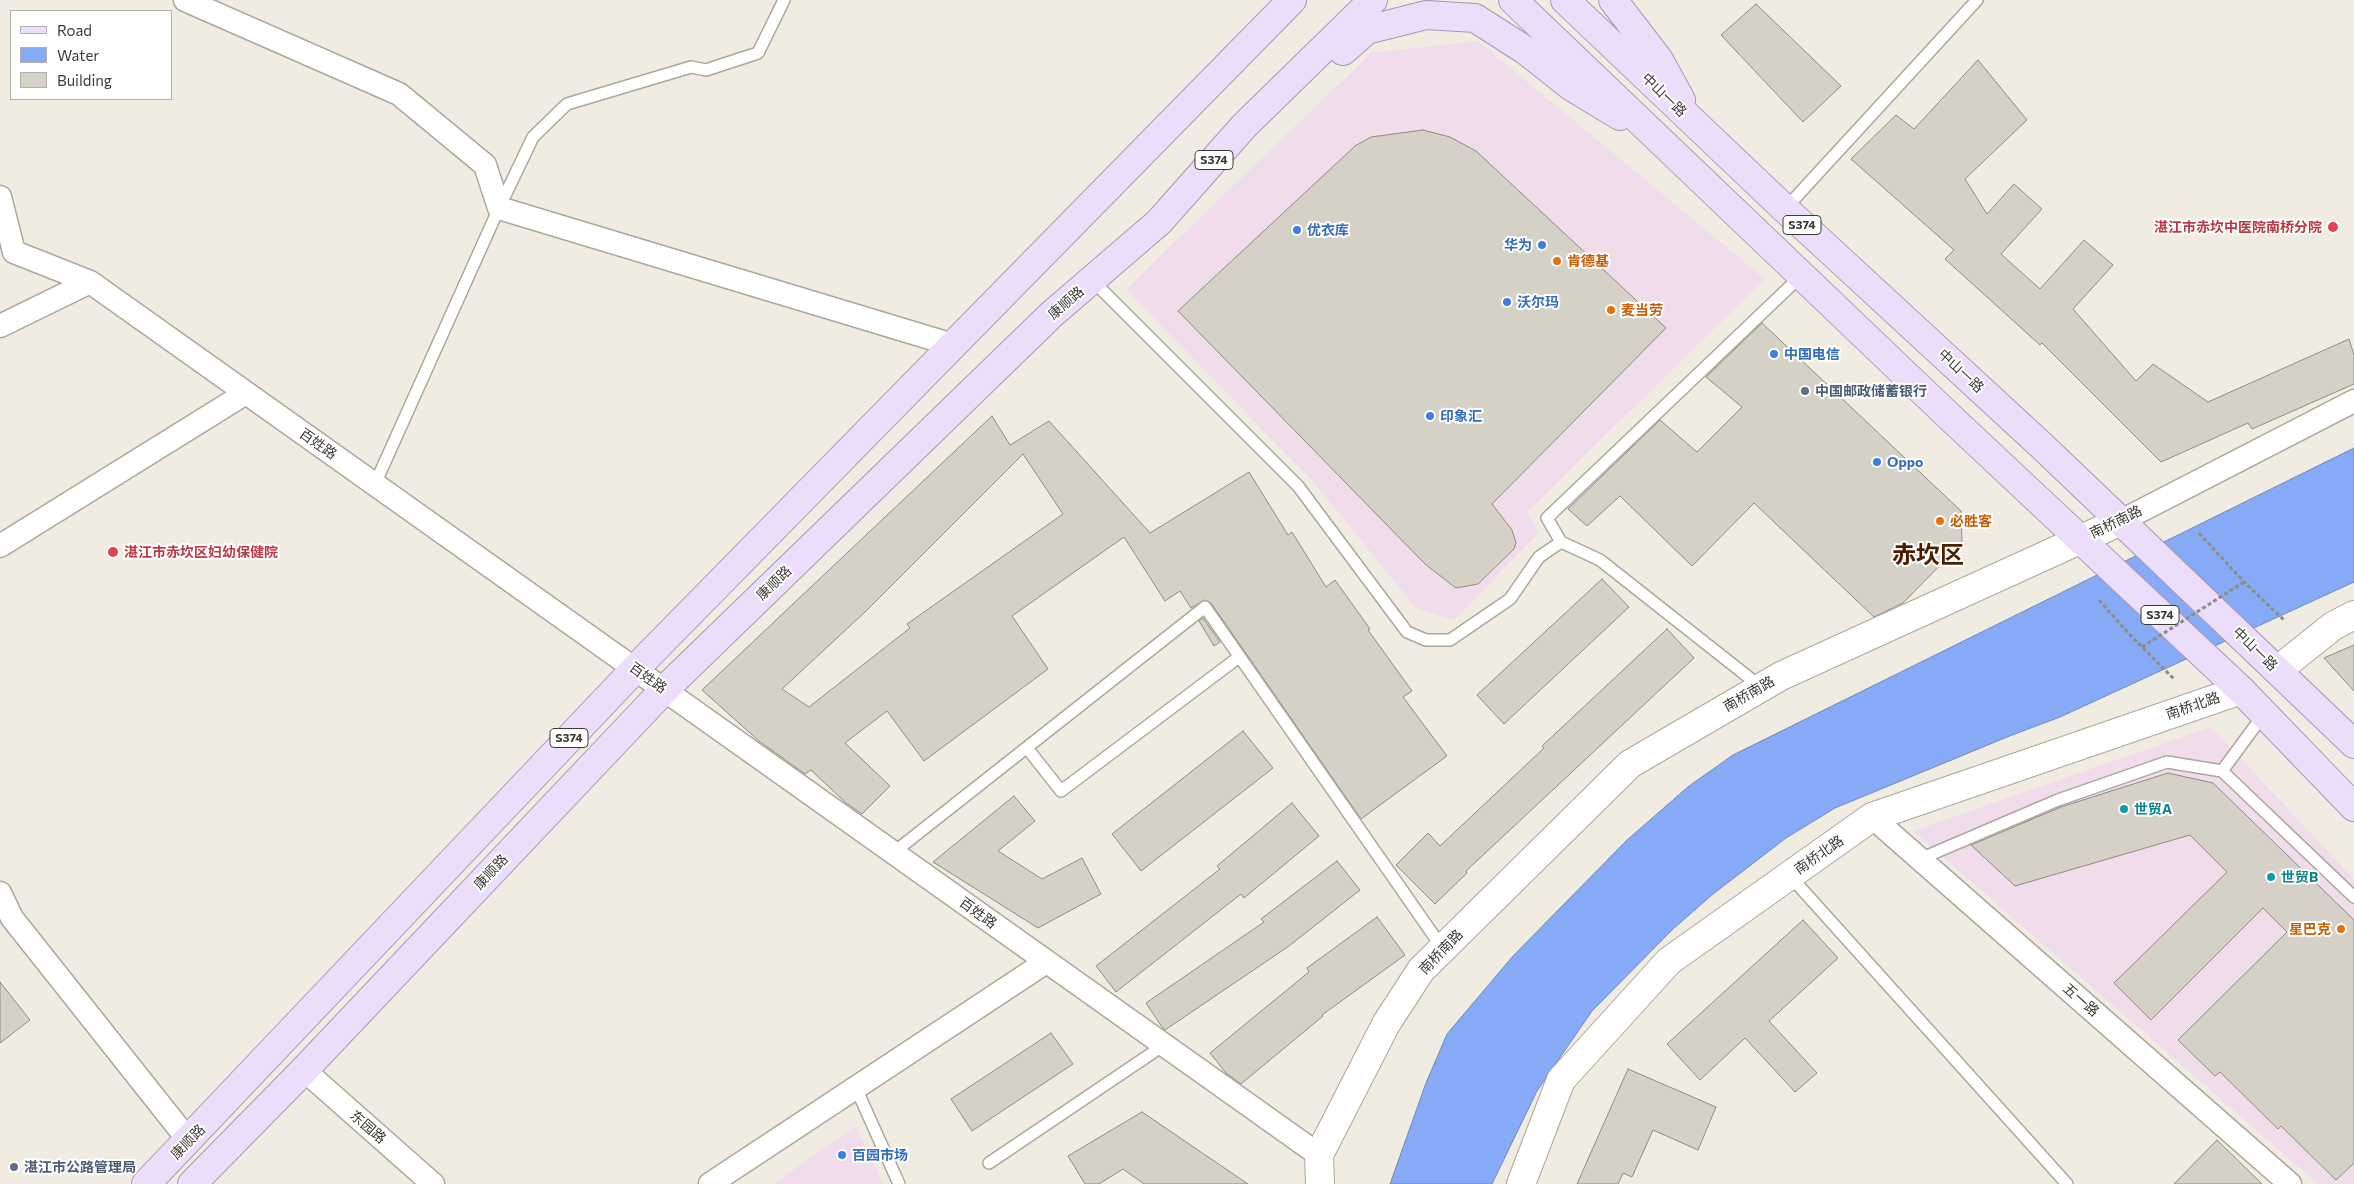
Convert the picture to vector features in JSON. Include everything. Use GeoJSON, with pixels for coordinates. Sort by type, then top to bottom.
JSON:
{"type":"FeatureCollection","features":[{"type":"Feature","properties":{"kind":"main road"},"geometry":{"type":"LineString","coordinates":[[1202,90],[1245,28],[1268,0]]}},
{"type":"Feature","properties":{"kind":"main road","name":"康顺路"},"geometry":{"type":"LineString","coordinates":[[146,1184],[189,1141],[635,669],[1292,0]]}},
{"type":"Feature","properties":{"kind":"main road","name":"康顺路"},"geometry":{"type":"LineString","coordinates":[[192,1184],[304,1070],[664,690],[1052,314],[1159,222],[1244,126],[1373,0]]}},
{"type":"Feature","properties":{"kind":"main road"},"geometry":{"type":"LineString","coordinates":[[1513,0],[2079,540]]}},
{"type":"Feature","properties":{"kind":"main road","name":"中山一路"},"geometry":{"type":"LineString","coordinates":[[1565,0],[1785,209],[2121,521],[2354,744]]}},
{"type":"Feature","properties":{"kind":"main road"},"geometry":{"type":"LineString","coordinates":[[1613,0],[1659,60],[1692,121]]}},
{"type":"Feature","properties":{"kind":"main road"},"geometry":{"type":"LineString","coordinates":[[1159,222],[1367,30],[1426,15],[1475,18],[1525,50],[1572,88],[1666,145]]}},
{"type":"Feature","properties":{"kind":"main road","name":"S374"},"geometry":{"type":"LineString","coordinates":[[2079,540],[2241,690],[2354,807]]}},
{"type":"Feature","properties":{"kind":"street"},"geometry":{"type":"LineString","coordinates":[[184,0],[399,94],[485,165],[499,208],[953,345]]}},
{"type":"Feature","properties":{"kind":"street","name":"百姓路"},"geometry":{"type":"LineString","coordinates":[[0,197],[14,252],[90,282],[1319,1155]]}},
{"type":"Feature","properties":{"kind":"street"},"geometry":{"type":"LineString","coordinates":[[0,326],[90,282]]}},
{"type":"Feature","properties":{"kind":"street"},"geometry":{"type":"LineString","coordinates":[[0,546],[246,393]]}},
{"type":"Feature","properties":{"kind":"street","name":"南桥南路"},"geometry":{"type":"LineString","coordinates":[[1320,1184],[1319,1155],[1386,1024],[1421,970],[1630,764],[1781,676],[2121,521],[2354,401]]}},
{"type":"Feature","properties":{"kind":"street"},"geometry":{"type":"LineString","coordinates":[[2278,670],[2333,626],[2354,615]]}},
{"type":"Feature","properties":{"kind":"street","name":"南桥北路"},"geometry":{"type":"LineString","coordinates":[[1521,1184],[1561,1080],[1669,961],[1872,817],[2241,690]]}},
{"type":"Feature","properties":{"kind":"street","name":"五一路"},"geometry":{"type":"LineString","coordinates":[[1872,817],[2290,1184]]}},
{"type":"Feature","properties":{"kind":"street"},"geometry":{"type":"LineString","coordinates":[[0,894],[12,918],[189,1141]]}},
{"type":"Feature","properties":{"kind":"street"},"geometry":{"type":"LineString","coordinates":[[710,1184],[1046,962]]}},
{"type":"Feature","properties":{"kind":"street","name":"东园路"},"geometry":{"type":"LineString","coordinates":[[304,1070],[432,1184]]}},
{"type":"Feature","properties":{"kind":"lane"},"geometry":{"type":"LineString","coordinates":[[375,484],[499,208],[533,137],[566,104],[691,67],[706,70],[758,53],[784,0]]}},
{"type":"Feature","properties":{"kind":"lane"},"geometry":{"type":"LineString","coordinates":[[1785,209],[1977,0]]}},
{"type":"Feature","properties":{"kind":"lane"},"geometry":{"type":"LineString","coordinates":[[1761,688],[1600,560],[1561,542],[1547,518],[1802,276]]}},
{"type":"Feature","properties":{"kind":"lane"},"geometry":{"type":"LineString","coordinates":[[1092,280],[1298,486],[1407,632],[1426,640],[1450,640],[1510,599],[1538,557],[1561,542]]}},
{"type":"Feature","properties":{"kind":"lane"},"geometry":{"type":"LineString","coordinates":[[893,853],[1205,608],[1443,948]]}},
{"type":"Feature","properties":{"kind":"lane"},"geometry":{"type":"LineString","coordinates":[[1027,748],[1061,791],[1239,657]]}},
{"type":"Feature","properties":{"kind":"lane"},"geometry":{"type":"LineString","coordinates":[[2222,771],[2264,714]]}},
{"type":"Feature","properties":{"kind":"lane"},"geometry":{"type":"LineString","coordinates":[[1920,859],[2058,800],[2167,762],[2222,771],[2354,897]]}},
{"type":"Feature","properties":{"kind":"lane"},"geometry":{"type":"LineString","coordinates":[[1790,876],[2067,1184]]}},
{"type":"Feature","properties":{"kind":"lane"},"geometry":{"type":"LineString","coordinates":[[989,1163],[1164,1046]]}},
{"type":"Feature","properties":{"kind":"lane"},"geometry":{"type":"LineString","coordinates":[[856,1088],[899,1184]]}},
{"type":"Feature","properties":{"kind":"path"},"geometry":{"type":"LineString","coordinates":[[2200,533],[2244,582],[2284,620]]}},
{"type":"Feature","properties":{"kind":"path"},"geometry":{"type":"LineString","coordinates":[[2142,647],[2244,582]]}},
{"type":"Feature","properties":{"kind":"path"},"geometry":{"type":"LineString","coordinates":[[2099,600],[2174,679]]}},
{"type":"Feature","properties":{"kind":"shaded area","name":"印象汇"},"geometry":{"type":"Polygon","coordinates":[[[1478,41],[1765,279],[1527,512],[1539,533],[1454,620],[1416,608],[1316,485],[1126,289],[1371,53],[1478,41]]]}},
{"type":"Feature","properties":{"kind":"shaded area"},"geometry":{"type":"Polygon","coordinates":[[[2211,727],[2354,879],[2354,1184],[2318,1184],[1913,831],[2211,727]]]}},
{"type":"Feature","properties":{"kind":"shaded area","name":"百园市场"},"geometry":{"type":"Polygon","coordinates":[[[856,1126],[883,1184],[773,1184],[856,1126]]]}},
{"type":"Feature","properties":{"kind":"water"},"geometry":{"type":"Polygon","coordinates":[[[2354,448],[2354,582],[2060,717],[1835,808],[1786,838],[1713,894],[1673,929],[1592,1011],[1537,1091],[1492,1184],[1390,1184],[1426,1083],[1447,1034],[1513,956],[1627,840],[1689,786],[1733,755],[2354,448]]]}},
{"type":"Feature","properties":{"kind":"building"},"geometry":{"type":"Polygon","coordinates":[[[1756,4],[1841,86],[1803,122],[1721,35],[1756,4]]]}},
{"type":"Feature","properties":{"kind":"building"},"geometry":{"type":"Polygon","coordinates":[[[1978,60],[2027,120],[1965,179],[1987,214],[2014,184],[2042,209],[2001,254],[2040,289],[2084,240],[2113,265],[2073,309],[2136,381],[2153,364],[2208,402],[2349,339],[2354,355],[2354,384],[2252,429],[2248,423],[2161,462],[2042,343],[2040,345],[1945,259],[1954,250],[1851,159],[1896,115],[1914,129],[1978,60]]]}},
{"type":"Feature","properties":{"kind":"building","name":"印象汇"},"geometry":{"type":"Polygon","coordinates":[[[1423,130],[1450,137],[1476,151],[1666,328],[1492,504],[1512,530],[1516,543],[1514,549],[1478,584],[1456,588],[1425,564],[1178,311],[1355,146],[1371,137],[1423,130]]]}},
{"type":"Feature","properties":{"kind":"building"},"geometry":{"type":"Polygon","coordinates":[[[1762,323],[1961,511],[1962,543],[1903,603],[1874,617],[1754,503],[1692,566],[1620,496],[1587,526],[1568,509],[1660,420],[1697,452],[1742,407],[1706,377],[1762,323]]]}},
{"type":"Feature","properties":{"kind":"building"},"geometry":{"type":"Polygon","coordinates":[[[992,416],[1010,445],[1049,421],[1150,533],[1249,472],[1288,535],[1292,532],[1326,587],[1335,580],[1370,629],[1368,630],[1412,691],[1403,697],[1447,756],[1361,819],[1211,603],[1204,600],[1191,608],[1180,591],[1165,601],[1124,537],[1012,616],[1048,669],[924,761],[887,711],[845,743],[890,786],[862,814],[846,803],[811,770],[805,774],[759,741],[702,690],[992,416]],[[1023,454],[865,612],[782,689],[809,707],[910,628],[907,624],[1063,514],[1023,454]]]}},
{"type":"Feature","properties":{"kind":"building"},"geometry":{"type":"Polygon","coordinates":[[[1602,579],[1629,607],[1504,724],[1477,695],[1602,579]]]}},
{"type":"Feature","properties":{"kind":"building"},"geometry":{"type":"Polygon","coordinates":[[[1203,618],[1220,642],[1214,646],[1199,621],[1203,618]]]}},
{"type":"Feature","properties":{"kind":"building"},"geometry":{"type":"Polygon","coordinates":[[[1667,629],[1694,658],[1466,871],[1467,873],[1435,904],[1396,865],[1428,833],[1440,846],[1544,748],[1542,746],[1667,629]]]}},
{"type":"Feature","properties":{"kind":"building"},"geometry":{"type":"Polygon","coordinates":[[[2354,645],[2354,691],[2324,658],[2354,645]]]}},
{"type":"Feature","properties":{"kind":"building"},"geometry":{"type":"Polygon","coordinates":[[[1243,731],[1273,768],[1141,871],[1112,834],[1243,731]]]}},
{"type":"Feature","properties":{"kind":"building"},"geometry":{"type":"Polygon","coordinates":[[[2168,773],[2213,783],[2354,920],[2354,1163],[2336,1180],[2281,1126],[2278,1129],[2220,1072],[2215,1076],[2178,1040],[2287,932],[2263,908],[2151,1020],[2114,983],[2227,872],[2190,835],[2015,886],[1971,845],[2061,807],[2168,773]]]}},
{"type":"Feature","properties":{"kind":"building"},"geometry":{"type":"Polygon","coordinates":[[[1014,796],[1035,821],[998,851],[1042,879],[1082,858],[1101,894],[1038,928],[933,862],[1014,796]]]}},
{"type":"Feature","properties":{"kind":"building"},"geometry":{"type":"Polygon","coordinates":[[[1292,803],[1319,836],[1244,898],[1241,894],[1116,992],[1096,966],[1220,869],[1217,866],[1292,803]]]}},
{"type":"Feature","properties":{"kind":"building"},"geometry":{"type":"Polygon","coordinates":[[[1337,861],[1360,890],[1289,946],[1165,1030],[1162,1027],[1146,1003],[1264,922],[1261,919],[1337,861]]]}},
{"type":"Feature","properties":{"kind":"building"},"geometry":{"type":"Polygon","coordinates":[[[1377,917],[1405,955],[1322,1015],[1241,1084],[1226,1073],[1210,1053],[1309,972],[1307,968],[1377,917]]]}},
{"type":"Feature","properties":{"kind":"building"},"geometry":{"type":"Polygon","coordinates":[[[1803,920],[1838,958],[1769,1021],[1817,1073],[1795,1092],[1745,1038],[1700,1080],[1667,1044],[1803,920]]]}},
{"type":"Feature","properties":{"kind":"building"},"geometry":{"type":"Polygon","coordinates":[[[0,982],[30,1020],[0,1043],[0,982]]]}},
{"type":"Feature","properties":{"kind":"building"},"geometry":{"type":"Polygon","coordinates":[[[1051,1033],[1073,1064],[972,1131],[951,1099],[1051,1033]]]}},
{"type":"Feature","properties":{"kind":"building"},"geometry":{"type":"Polygon","coordinates":[[[1628,1069],[1716,1107],[1698,1150],[1653,1130],[1632,1177],[1623,1173],[1618,1184],[1577,1184],[1628,1069]]]}},
{"type":"Feature","properties":{"kind":"building"},"geometry":{"type":"Polygon","coordinates":[[[1142,1112],[1248,1184],[1144,1184],[1123,1169],[1099,1184],[1085,1184],[1068,1156],[1142,1112]]]}},
{"type":"Feature","properties":{"kind":"building"},"geometry":{"type":"Polygon","coordinates":[[[2217,1140],[2262,1184],[2174,1184],[2217,1140]]]}},
{"type":"Feature","properties":{"kind":"place","name":"湛江市赤坎中医院南桥分院"},"geometry":{"type":"Point","coordinates":[2333,227]}},
{"type":"Feature","properties":{"kind":"place","name":"优衣库"},"geometry":{"type":"Point","coordinates":[1297,230]}},
{"type":"Feature","properties":{"kind":"place","name":"华为"},"geometry":{"type":"Point","coordinates":[1542,245]}},
{"type":"Feature","properties":{"kind":"place","name":"肯德基"},"geometry":{"type":"Point","coordinates":[1557,261]}},
{"type":"Feature","properties":{"kind":"place","name":"沃尔玛"},"geometry":{"type":"Point","coordinates":[1507,302]}},
{"type":"Feature","properties":{"kind":"place","name":"麦当劳"},"geometry":{"type":"Point","coordinates":[1611,310]}},
{"type":"Feature","properties":{"kind":"place","name":"中国电信"},"geometry":{"type":"Point","coordinates":[1774,354]}},
{"type":"Feature","properties":{"kind":"place","name":"中国邮政储蓄银行"},"geometry":{"type":"Point","coordinates":[1805,391]}},
{"type":"Feature","properties":{"kind":"place","name":"印象汇"},"geometry":{"type":"Point","coordinates":[1430,416]}},
{"type":"Feature","properties":{"kind":"place","name":"Oppo"},"geometry":{"type":"Point","coordinates":[1877,462]}},
{"type":"Feature","properties":{"kind":"place","name":"必胜客"},"geometry":{"type":"Point","coordinates":[1940,521]}},
{"type":"Feature","properties":{"kind":"place","name":"湛江市赤坎区妇幼保健院"},"geometry":{"type":"Point","coordinates":[113,552]}},
{"type":"Feature","properties":{"kind":"place","name":"世贸A"},"geometry":{"type":"Point","coordinates":[2124,809]}},
{"type":"Feature","properties":{"kind":"place","name":"世贸B"},"geometry":{"type":"Point","coordinates":[2271,877]}},
{"type":"Feature","properties":{"kind":"place","name":"星巴克"},"geometry":{"type":"Point","coordinates":[2341,929]}},
{"type":"Feature","properties":{"kind":"place","name":"百园市场"},"geometry":{"type":"Point","coordinates":[842,1155]}},
{"type":"Feature","properties":{"kind":"place","name":"湛江市公路管理局"},"geometry":{"type":"Point","coordinates":[14,1167]}},
{"type":"Feature","properties":{"kind":"district","name":"赤坎区"},"geometry":{"type":"Point","coordinates":[1928,555]}}]}
